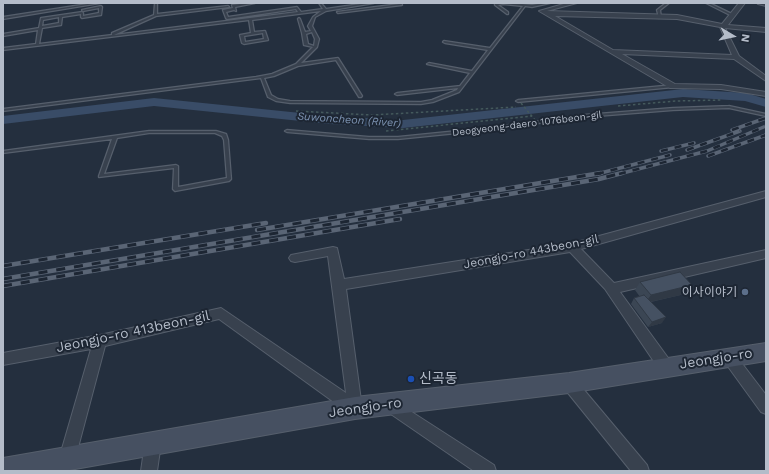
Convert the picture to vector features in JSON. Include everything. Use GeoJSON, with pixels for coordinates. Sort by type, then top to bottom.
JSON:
{"type":"FeatureCollection","features":[{"type":"Feature","properties":{"kind":"street"},"geometry":{"type":"LineString","coordinates":[[574,3],[542,11],[673,86],[721,86],[766,94]]}},
{"type":"Feature","properties":{"kind":"street"},"geometry":{"type":"LineString","coordinates":[[742,3],[722,28],[736,57],[766,79]]}},
{"type":"Feature","properties":{"kind":"street"},"geometry":{"type":"LineString","coordinates":[[760,3],[766,4]]}},
{"type":"Feature","properties":{"kind":"street"},"geometry":{"type":"LineString","coordinates":[[547,14],[678,17],[724,26],[766,30]]}},
{"type":"Feature","properties":{"kind":"street"},"geometry":{"type":"LineString","coordinates":[[612,52],[736,57]]}},
{"type":"Feature","properties":{"kind":"street","name":"Jeongjo-ro 443beon-gil"},"geometry":{"type":"LineString","coordinates":[[339,285],[573,247],[766,195]]}},
{"type":"Feature","properties":{"kind":"street","name":"Jeongjo-ro"},"geometry":{"type":"LineString","coordinates":[[573,247],[610,287],[666,367]]}},
{"type":"Feature","properties":{"kind":"street"},"geometry":{"type":"LineString","coordinates":[[295,258],[333,251],[339,285],[354,408]]}},
{"type":"Feature","properties":{"kind":"street"},"geometry":{"type":"LineString","coordinates":[[610,287],[766,254]]}},
{"type":"Feature","properties":{"kind":"street","name":"Jeongjo-ro 413beon-gil"},"geometry":{"type":"LineString","coordinates":[[3,359],[100,341],[221,314],[354,408]]}},
{"type":"Feature","properties":{"kind":"street"},"geometry":{"type":"LineString","coordinates":[[67,459],[100,341]]}},
{"type":"Feature","properties":{"kind":"street","name":"Jeongjo-ro"},"geometry":{"type":"LineString","coordinates":[[3,470],[354,408],[569,383],[766,352]]}},
{"type":"Feature","properties":{"kind":"street"},"geometry":{"type":"LineString","coordinates":[[729,357],[766,407]]}},
{"type":"Feature","properties":{"kind":"street"},"geometry":{"type":"LineString","coordinates":[[569,383],[642,471]]}},
{"type":"Feature","properties":{"kind":"street"},"geometry":{"type":"LineString","coordinates":[[389,405],[488,471]]}},
{"type":"Feature","properties":{"kind":"street"},"geometry":{"type":"LineString","coordinates":[[149,471],[153,443]]}},
{"type":"Feature","properties":{"kind":"lane"},"geometry":{"type":"LineString","coordinates":[[3,18],[100,3]]}},
{"type":"Feature","properties":{"kind":"lane"},"geometry":{"type":"LineString","coordinates":[[155,15],[156,3]]}},
{"type":"Feature","properties":{"kind":"lane"},"geometry":{"type":"LineString","coordinates":[[254,3],[224,11],[227,18],[297,8],[300,12]]}},
{"type":"Feature","properties":{"kind":"lane"},"geometry":{"type":"LineString","coordinates":[[320,3],[325,10]]}},
{"type":"Feature","properties":{"kind":"lane"},"geometry":{"type":"LineString","coordinates":[[3,49],[325,10],[345,5],[373,3]]}},
{"type":"Feature","properties":{"kind":"lane"},"geometry":{"type":"LineString","coordinates":[[338,12],[401,5],[399,3]]}},
{"type":"Feature","properties":{"kind":"lane"},"geometry":{"type":"LineString","coordinates":[[507,13],[496,4],[503,3],[524,6],[549,3]]}},
{"type":"Feature","properties":{"kind":"lane"},"geometry":{"type":"LineString","coordinates":[[660,17],[658,10],[668,3]]}},
{"type":"Feature","properties":{"kind":"lane"},"geometry":{"type":"LineString","coordinates":[[707,3],[733,15]]}},
{"type":"Feature","properties":{"kind":"lane"},"geometry":{"type":"LineString","coordinates":[[37,45],[42,19],[83,12],[101,7],[100,14],[82,17],[83,12],[84,5]]}},
{"type":"Feature","properties":{"kind":"lane"},"geometry":{"type":"LineString","coordinates":[[3,14],[60,6]]}},
{"type":"Feature","properties":{"kind":"lane"},"geometry":{"type":"LineString","coordinates":[[262,77],[269,96],[277,100],[298,103],[422,103],[447,96],[458,91],[524,6]]}},
{"type":"Feature","properties":{"kind":"lane"},"geometry":{"type":"LineString","coordinates":[[107,36],[155,15],[233,8]]}},
{"type":"Feature","properties":{"kind":"lane"},"geometry":{"type":"LineString","coordinates":[[233,8],[241,20]]}},
{"type":"Feature","properties":{"kind":"lane"},"geometry":{"type":"LineString","coordinates":[[3,110],[262,77],[288,70],[297,65],[315,47],[317,39],[310,26],[314,17],[325,10]]}},
{"type":"Feature","properties":{"kind":"lane"},"geometry":{"type":"LineString","coordinates":[[3,35],[60,24],[61,16]]}},
{"type":"Feature","properties":{"kind":"lane"},"geometry":{"type":"LineString","coordinates":[[250,19],[253,34]]}},
{"type":"Feature","properties":{"kind":"lane"},"geometry":{"type":"LineString","coordinates":[[299,19],[304,32],[306,45],[315,47]]}},
{"type":"Feature","properties":{"kind":"lane"},"geometry":{"type":"LineString","coordinates":[[304,32],[313,31]]}},
{"type":"Feature","properties":{"kind":"lane"},"geometry":{"type":"LineString","coordinates":[[264,32],[266,40],[244,43],[242,35],[253,34],[264,32]]}},
{"type":"Feature","properties":{"kind":"lane"},"geometry":{"type":"LineString","coordinates":[[445,42],[491,49]]}},
{"type":"Feature","properties":{"kind":"lane"},"geometry":{"type":"LineString","coordinates":[[297,65],[337,59],[360,96]]}},
{"type":"Feature","properties":{"kind":"lane"},"geometry":{"type":"LineString","coordinates":[[429,64],[473,72]]}},
{"type":"Feature","properties":{"kind":"lane"},"geometry":{"type":"LineString","coordinates":[[520,102],[673,86]]}},
{"type":"Feature","properties":{"kind":"lane"},"geometry":{"type":"LineString","coordinates":[[397,94],[461,87]]}},
{"type":"Feature","properties":{"kind":"lane","name":"Deogyeong-daero 1076beon-gil"},"geometry":{"type":"LineString","coordinates":[[288,131],[369,138],[398,138],[487,129],[584,116],[673,109],[729,107],[766,116]]}},
{"type":"Feature","properties":{"kind":"lane"},"geometry":{"type":"LineString","coordinates":[[3,152],[150,132],[216,132],[224,135],[226,140],[229,179],[175,189],[176,166],[101,176],[115,137]]}},
{"type":"Feature","properties":{"kind":"path"},"geometry":{"type":"LineString","coordinates":[[615,106],[676,101],[725,101]]}},
{"type":"Feature","properties":{"kind":"path"},"geometry":{"type":"LineString","coordinates":[[520,102],[535,120]]}},
{"type":"Feature","properties":{"kind":"path"},"geometry":{"type":"LineString","coordinates":[[381,131],[536,115]]}},
{"type":"Feature","properties":{"kind":"building"},"geometry":{"type":"Polygon","coordinates":[[[680,272],[692,285],[651,295],[640,282],[680,272]]]}},
{"type":"Feature","properties":{"kind":"building"},"geometry":{"type":"Polygon","coordinates":[[[644,295],[666,317],[652,322],[634,298],[644,295]]]}},
{"type":"Feature","properties":{"kind":"waterway","name":"Suwoncheon (River)"},"geometry":{"type":"LineString","coordinates":[[3,120],[154,102],[196,105],[330,120],[403,124],[683,93],[746,97],[766,103]]}},
{"type":"Feature","properties":{"kind":"railway"},"geometry":{"type":"LineString","coordinates":[[732,130],[766,118]]}},
{"type":"Feature","properties":{"kind":"railway"},"geometry":{"type":"LineString","coordinates":[[619,174],[707,151],[766,126]]}},
{"type":"Feature","properties":{"kind":"railway"},"geometry":{"type":"LineString","coordinates":[[687,150],[740,131]]}},
{"type":"Feature","properties":{"kind":"railway"},"geometry":{"type":"LineString","coordinates":[[708,156],[766,135]]}},
{"type":"Feature","properties":{"kind":"railway"},"geometry":{"type":"LineString","coordinates":[[661,151],[694,143]]}},
{"type":"Feature","properties":{"kind":"railway"},"geometry":{"type":"LineString","coordinates":[[601,173],[670,155]]}},
{"type":"Feature","properties":{"kind":"railway"},"geometry":{"type":"LineString","coordinates":[[257,230],[601,173]]}},
{"type":"Feature","properties":{"kind":"railway"},"geometry":{"type":"LineString","coordinates":[[3,279],[599,179],[622,173]]}},
{"type":"Feature","properties":{"kind":"railway"},"geometry":{"type":"LineString","coordinates":[[3,286],[400,219]]}},
{"type":"Feature","properties":{"kind":"railway"},"geometry":{"type":"LineString","coordinates":[[3,266],[266,223]]}},
{"type":"Feature","properties":{"kind":"place","name":"이사이야기"},"geometry":{"type":"Point","coordinates":[745,292]}},
{"type":"Feature","properties":{"kind":"place","name":"신곡동"},"geometry":{"type":"Point","coordinates":[411,379]}}]}
